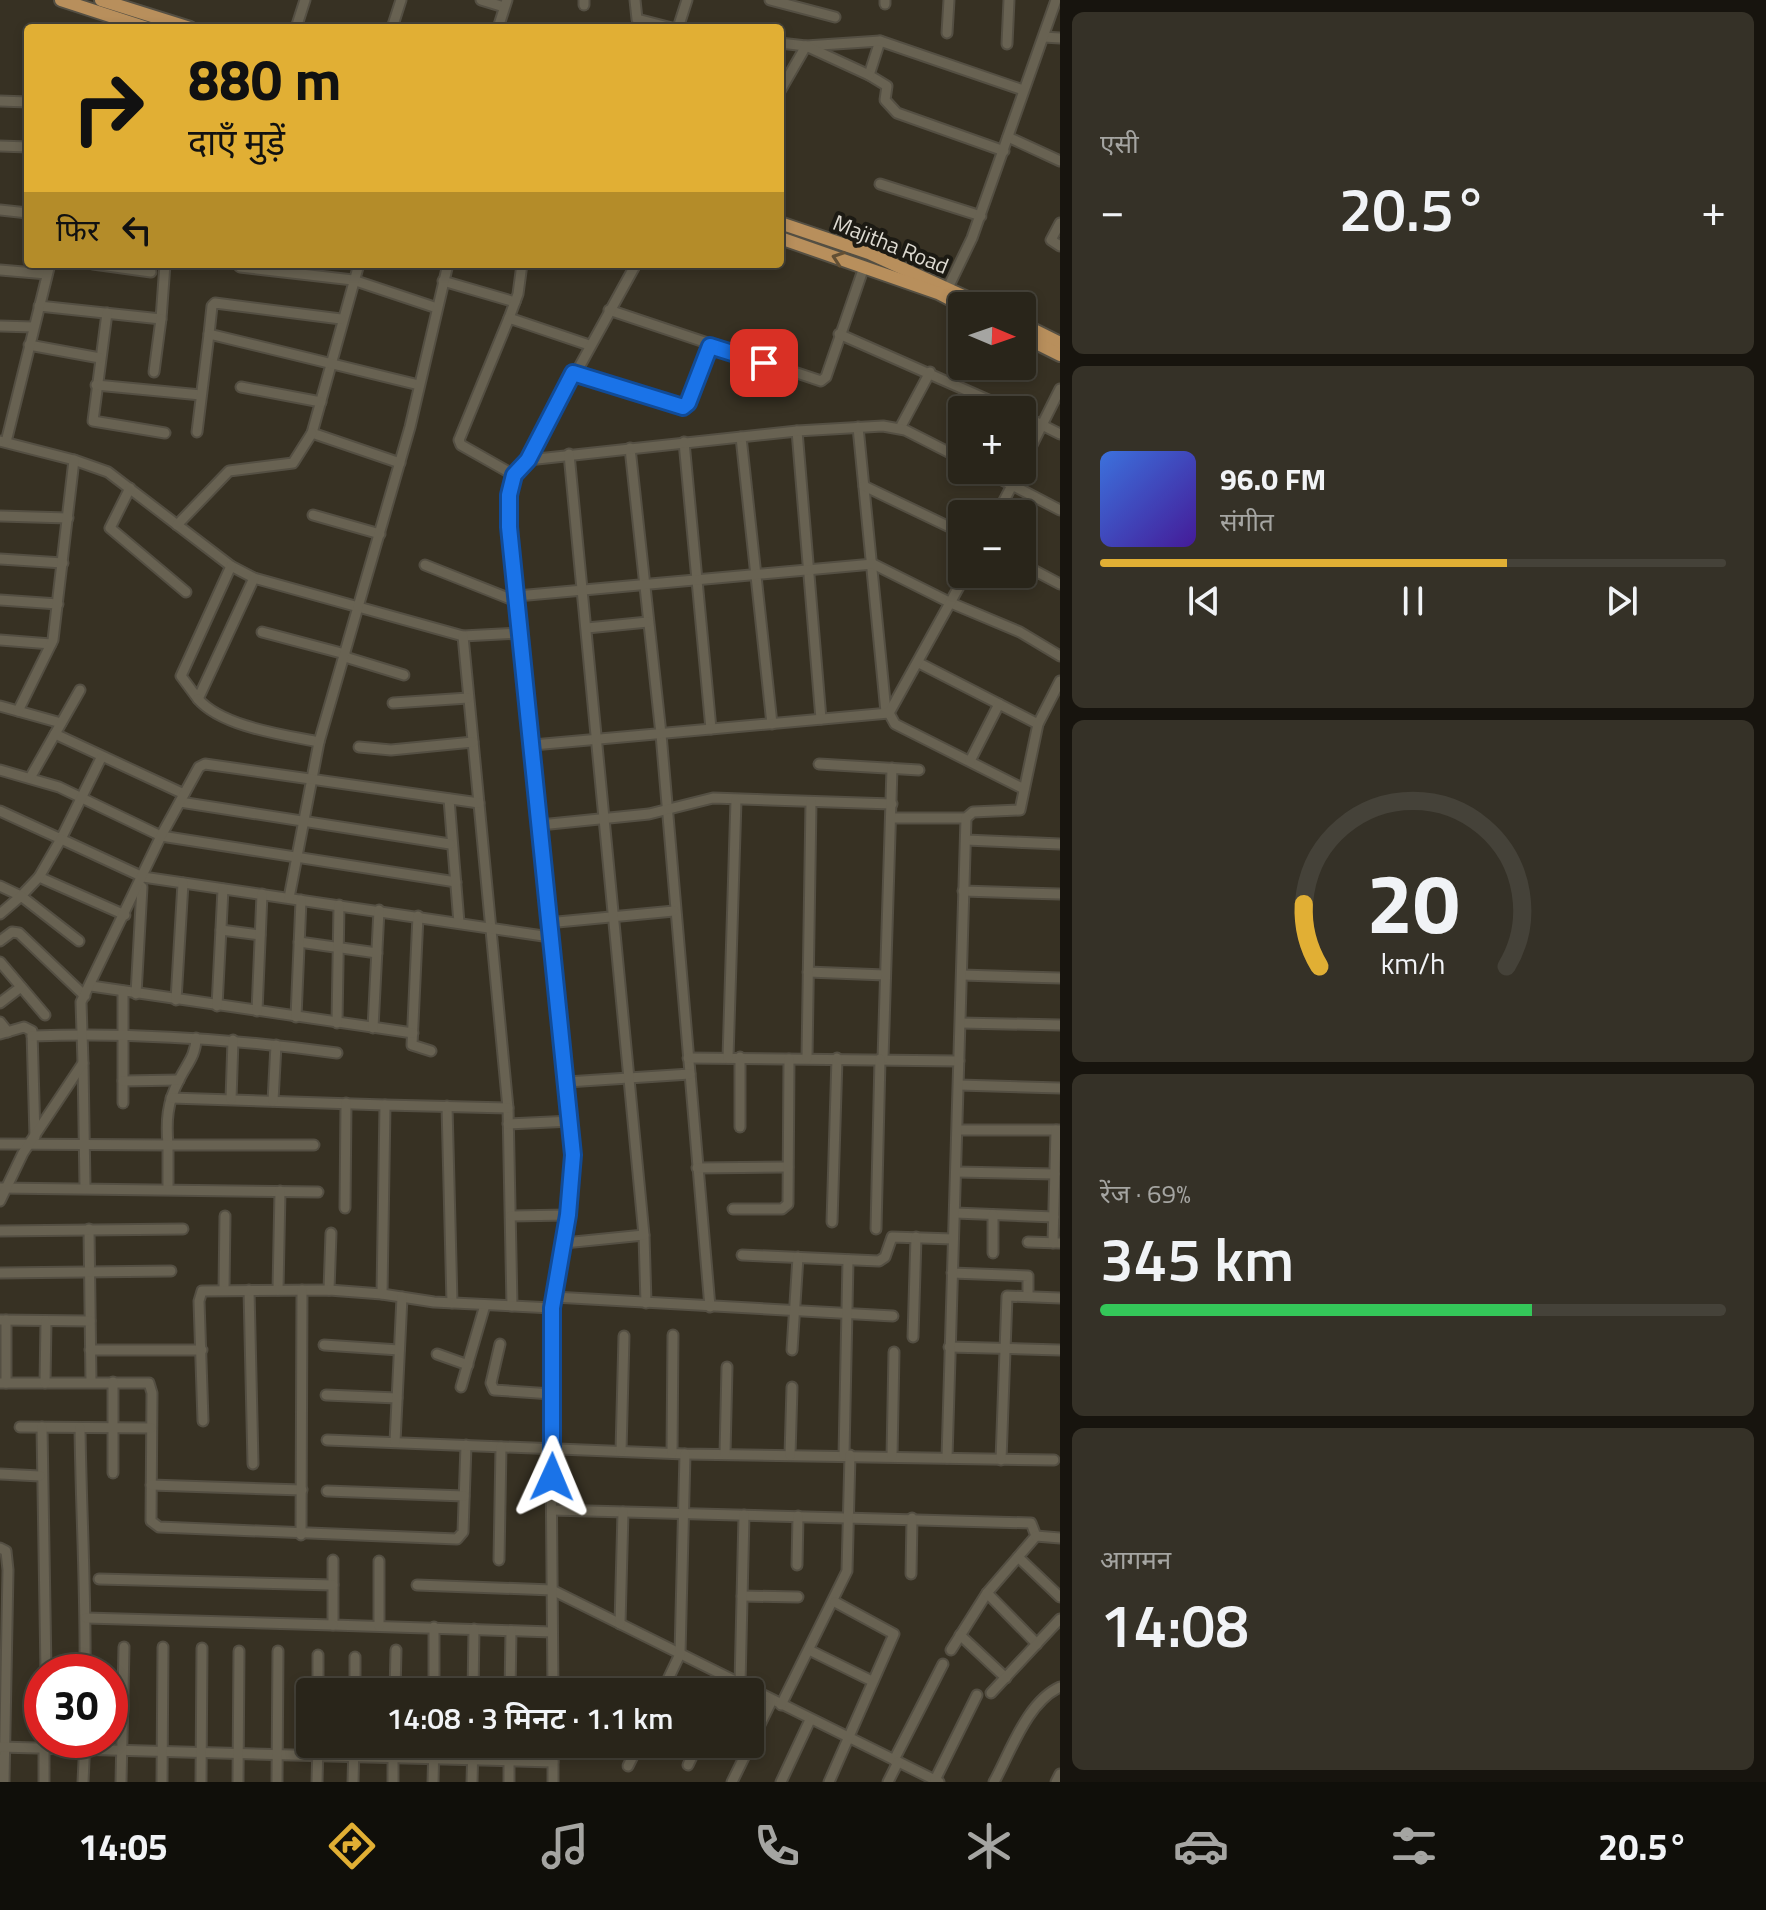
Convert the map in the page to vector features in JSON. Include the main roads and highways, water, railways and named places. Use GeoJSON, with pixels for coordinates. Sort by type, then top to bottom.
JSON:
{"type":"FeatureCollection","features":[{"type":"Feature","properties":{"kind":"main road"},"geometry":{"type":"LineString","coordinates":[[61,0],[118,18],[161,24]]}},
{"type":"Feature","properties":{"kind":"main road"},"geometry":{"type":"LineString","coordinates":[[101,0],[118,18]]}},
{"type":"Feature","properties":{"kind":"main road","name":"Majitha Road"},"geometry":{"type":"LineString","coordinates":[[784,224],[869,253],[946,292]]}},
{"type":"Feature","properties":{"kind":"main road","name":"Majitha Road"},"geometry":{"type":"LineString","coordinates":[[784,239],[946,292]]}},
{"type":"Feature","properties":{"kind":"main road"},"geometry":{"type":"LineString","coordinates":[[1036,331],[1060,343]]}},
{"type":"Feature","properties":{"kind":"main road"},"geometry":{"type":"LineString","coordinates":[[1036,343],[1060,355]]}}]}
